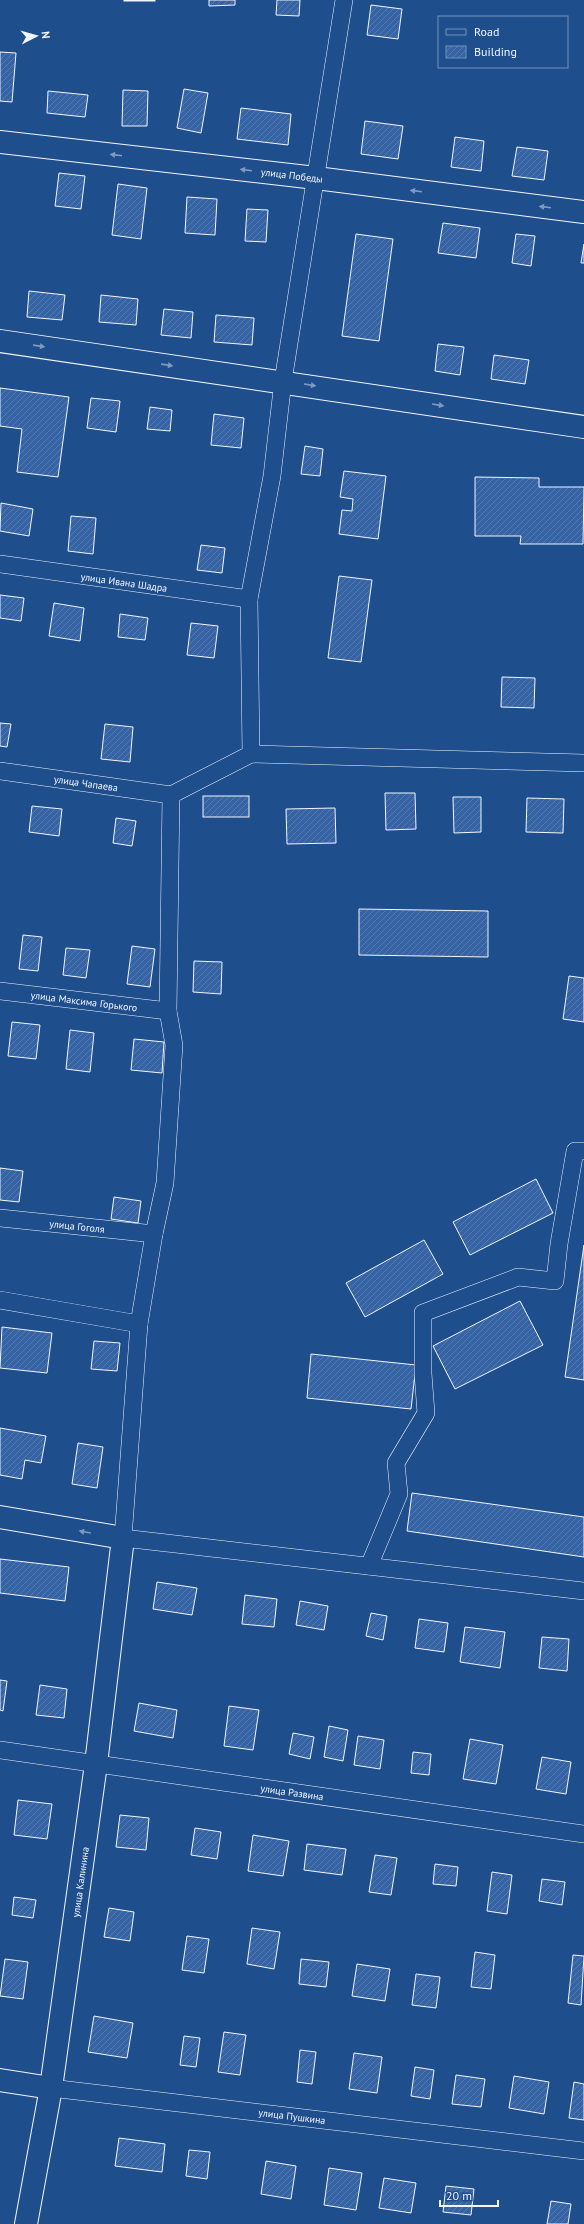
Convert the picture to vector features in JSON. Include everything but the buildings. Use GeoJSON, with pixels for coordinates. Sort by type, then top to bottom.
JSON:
{"type":"FeatureCollection","features":[{"type":"Feature","properties":{"kind":"street"},"geometry":{"type":"LineString","coordinates":[[251,754],[249,599],[272,476],[283,381],[344,0]]}},
{"type":"Feature","properties":{"kind":"street","name":"улица Победы"},"geometry":{"type":"LineString","coordinates":[[0,142],[316,178],[584,212]]}},
{"type":"Feature","properties":{"kind":"street"},"geometry":{"type":"LineString","coordinates":[[0,341],[584,426]]}},
{"type":"Feature","properties":{"kind":"street","name":"улица Ивана Шадра"},"geometry":{"type":"LineString","coordinates":[[0,564],[249,599]]}},
{"type":"Feature","properties":{"kind":"street"},"geometry":{"type":"LineString","coordinates":[[123,1538],[139,1324],[154,1234],[166,1183],[173,1077],[174,1045],[168,1011],[171,795],[251,754],[584,762]]}},
{"type":"Feature","properties":{"kind":"street","name":"улица Чапаева"},"geometry":{"type":"LineString","coordinates":[[0,771],[171,795]]}},
{"type":"Feature","properties":{"kind":"street","name":"улица Максима Горького"},"geometry":{"type":"LineString","coordinates":[[0,991],[168,1011]]}},
{"type":"Feature","properties":{"kind":"street"},"geometry":{"type":"LineString","coordinates":[[369,1566],[399,1494],[396,1463],[426,1413],[423,1374],[423,1313],[518,1277],[556,1281],[559,1244],[575,1151],[584,1150]]}},
{"type":"Feature","properties":{"kind":"street","name":"улица Гоголя"},"geometry":{"type":"LineString","coordinates":[[0,1218],[154,1234]]}},
{"type":"Feature","properties":{"kind":"street"},"geometry":{"type":"LineString","coordinates":[[0,1300],[139,1324]]}},
{"type":"Feature","properties":{"kind":"street"},"geometry":{"type":"LineString","coordinates":[[0,1517],[123,1538],[584,1591]]}},
{"type":"Feature","properties":{"kind":"street","name":"улица Калинина"},"geometry":{"type":"LineString","coordinates":[[26,2224],[51,2088],[96,1764],[123,1538]]}},
{"type":"Feature","properties":{"kind":"street","name":"улица Развина"},"geometry":{"type":"LineString","coordinates":[[0,1750],[584,1834]]}},
{"type":"Feature","properties":{"kind":"street","name":"улица Пушкина"},"geometry":{"type":"LineString","coordinates":[[0,2080],[51,2088],[584,2151]]}}]}
